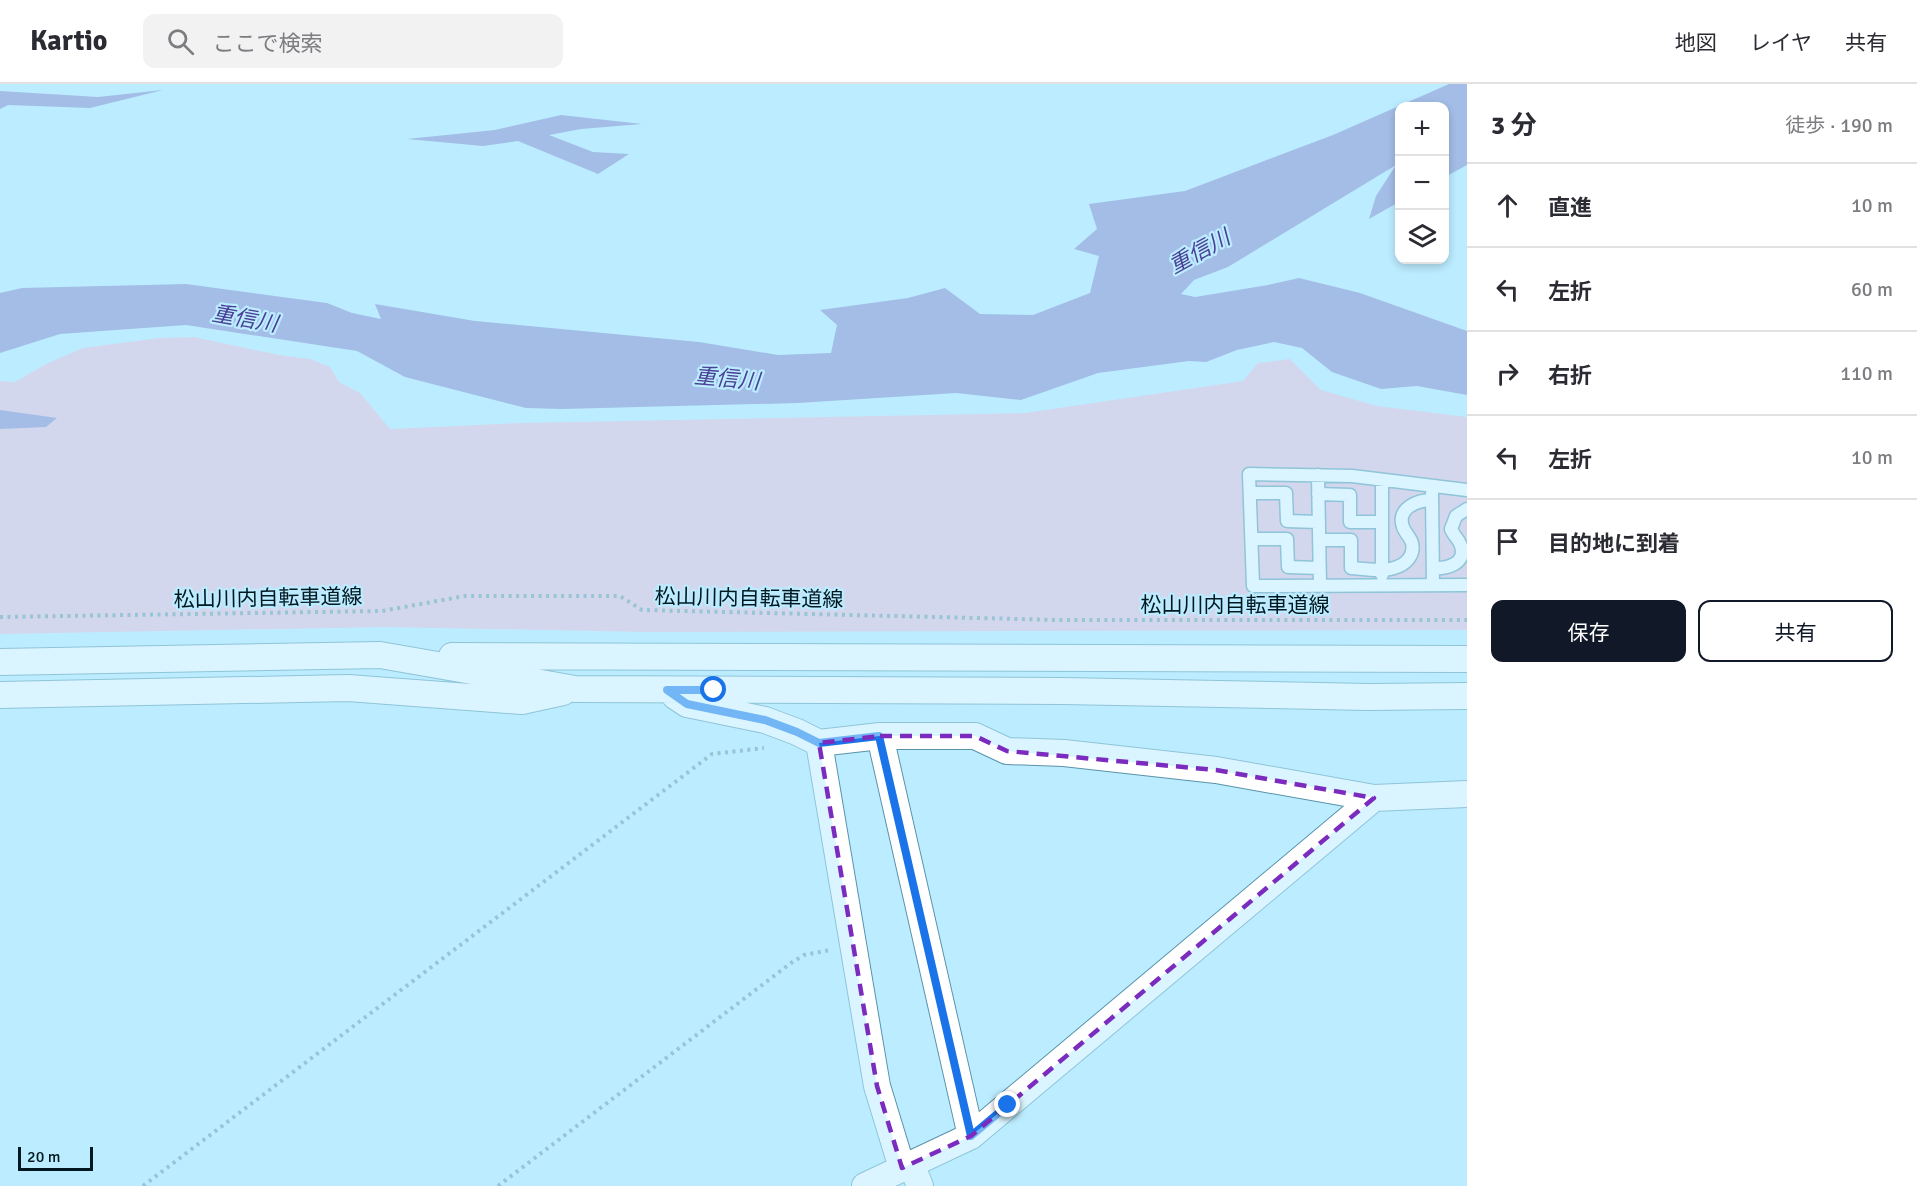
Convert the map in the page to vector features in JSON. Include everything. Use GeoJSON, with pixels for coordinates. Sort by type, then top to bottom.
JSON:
{"type":"FeatureCollection","features":[{"type":"Feature","properties":{"kind":"street"},"geometry":{"type":"LineString","coordinates":[[380,655],[575,690],[1063,691],[1368,697],[1467,696]]}},
{"type":"Feature","properties":{"kind":"street"},"geometry":{"type":"LineString","coordinates":[[0,662],[380,655],[1467,659]]}},
{"type":"Feature","properties":{"kind":"street"},"geometry":{"type":"LineString","coordinates":[[0,695],[348,688],[522,701],[575,690]]}},
{"type":"Feature","properties":{"kind":"street"},"geometry":{"type":"LineString","coordinates":[[667,690],[687,704],[765,720],[819,743],[879,736],[975,736],[1007,751],[1064,753],[1216,770],[1374,798],[1467,794]]}},
{"type":"Feature","properties":{"kind":"street"},"geometry":{"type":"LineString","coordinates":[[879,736],[971,1136]]}},
{"type":"Feature","properties":{"kind":"street"},"geometry":{"type":"LineString","coordinates":[[819,743],[877,1086],[911,1173]]}},
{"type":"Feature","properties":{"kind":"street"},"geometry":{"type":"LineString","coordinates":[[865,1186],[911,1173],[971,1136],[1374,798]]}},
{"type":"Feature","properties":{"kind":"lane"},"geometry":{"type":"LineString","coordinates":[[1467,490],[1352,476],[1249,474],[1253,586],[1467,585]]}},
{"type":"Feature","properties":{"kind":"lane"},"geometry":{"type":"LineString","coordinates":[[1318,476],[1320,585]]}},
{"type":"Feature","properties":{"kind":"lane"},"geometry":{"type":"LineString","coordinates":[[1382,480],[1382,585]]}},
{"type":"Feature","properties":{"kind":"lane"},"geometry":{"type":"LineString","coordinates":[[1432,486],[1433,585]]}},
{"type":"Feature","properties":{"kind":"lane"},"geometry":{"type":"LineString","coordinates":[[1250,493],[1286,494],[1287,521],[1318,522]]}},
{"type":"Feature","properties":{"kind":"lane"},"geometry":{"type":"LineString","coordinates":[[1318,494],[1350,495],[1350,522],[1382,522]]}},
{"type":"Feature","properties":{"kind":"lane"},"geometry":{"type":"LineString","coordinates":[[1319,540],[1351,540],[1351,568],[1396,567],[1405,563],[1410,556],[1412,542],[1403,529],[1402,522],[1407,507],[1421,500],[1432,500]]}},
{"type":"Feature","properties":{"kind":"lane"},"geometry":{"type":"LineString","coordinates":[[1433,568],[1450,567],[1460,558],[1461,545],[1451,529],[1456,516],[1467,509]]}},
{"type":"Feature","properties":{"kind":"lane"},"geometry":{"type":"LineString","coordinates":[[1252,539],[1287,539],[1288,567],[1319,568]]}},
{"type":"Feature","properties":{"kind":"path","name":"松山川内自転車道線"},"geometry":{"type":"LineString","coordinates":[[0,617],[382,611],[465,596],[620,596],[642,610],[1060,620],[1467,620]]}},
{"type":"Feature","properties":{"kind":"path"},"geometry":{"type":"LineString","coordinates":[[143,1186],[712,753],[771,748]]}},
{"type":"Feature","properties":{"kind":"path"},"geometry":{"type":"LineString","coordinates":[[498,1186],[791,963],[804,955],[853,946]]}},
{"type":"Feature","properties":{"kind":"highlighted area"},"geometry":{"type":"Polygon","coordinates":[[[880,736],[975,736],[1007,751],[1216,770],[1374,798],[971,1136],[902,1168],[877,1086],[819,743],[880,736]]]}},
{"type":"Feature","properties":{"kind":"shaded area"},"geometry":{"type":"Polygon","coordinates":[[[194,337],[279,355],[310,359],[330,367],[339,382],[360,393],[390,429],[521,423],[1025,413],[1243,381],[1258,363],[1290,359],[1321,390],[1377,406],[1467,417],[1467,630],[646,632],[385,627],[0,634],[0,381],[15,382],[46,364],[83,348],[159,338],[194,337]]]}},
{"type":"Feature","properties":{"kind":"water"},"geometry":{"type":"Polygon","coordinates":[[[1449,84],[1467,84],[1467,165],[1449,175],[1449,102],[1408,102],[1449,84]]]}},
{"type":"Feature","properties":{"kind":"water"},"geometry":{"type":"Polygon","coordinates":[[[163,90],[90,108],[8,105],[0,109],[0,91],[98,97],[163,90]]]}},
{"type":"Feature","properties":{"kind":"water","name":"重信川"},"geometry":{"type":"Polygon","coordinates":[[[1395,108],[1395,166],[1228,267],[1194,280],[1181,294],[1195,297],[1299,278],[1360,293],[1467,331],[1467,395],[1417,386],[1381,389],[1332,372],[1302,348],[1274,342],[1237,350],[1206,362],[1189,361],[1098,373],[1021,400],[956,393],[798,403],[562,409],[526,408],[405,377],[357,351],[186,325],[60,334],[0,353],[0,293],[22,288],[186,284],[327,303],[352,313],[381,319],[375,304],[475,321],[699,342],[778,355],[831,353],[837,325],[820,310],[908,298],[945,288],[980,314],[1033,315],[1090,293],[1099,256],[1074,249],[1097,229],[1089,204],[1185,191],[1333,135],[1395,108]]]}},
{"type":"Feature","properties":{"kind":"water"},"geometry":{"type":"Polygon","coordinates":[[[561,115],[642,124],[581,129],[549,135],[593,152],[629,154],[598,174],[518,141],[483,146],[407,139],[495,130],[561,115]]]}},
{"type":"Feature","properties":{"kind":"water"},"geometry":{"type":"Polygon","coordinates":[[[1395,167],[1395,204],[1369,219],[1376,196],[1395,167]]]}},
{"type":"Feature","properties":{"kind":"water"},"geometry":{"type":"Polygon","coordinates":[[[0,410],[57,418],[46,427],[0,429],[0,410]]]}},
{"type":"Feature","properties":{"kind":"route"},"geometry":{"type":"LineString","coordinates":[[714,690],[667,690],[687,704],[765,720],[819,743],[879,736],[971,1136],[1008,1105]]}}]}
